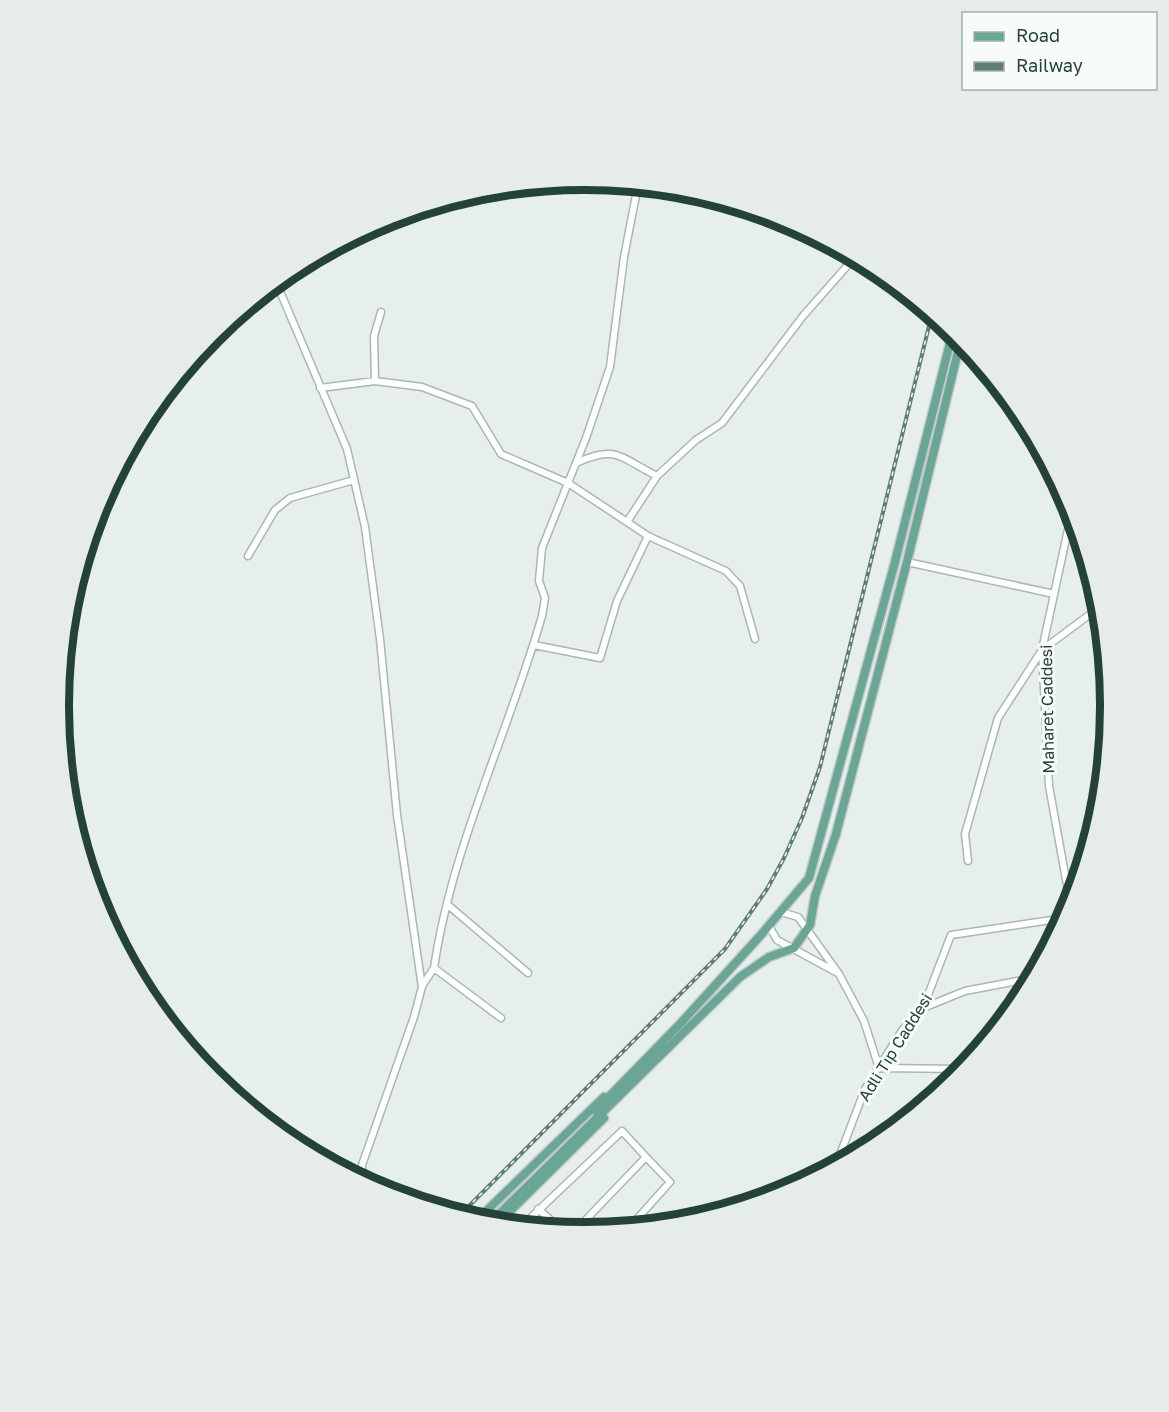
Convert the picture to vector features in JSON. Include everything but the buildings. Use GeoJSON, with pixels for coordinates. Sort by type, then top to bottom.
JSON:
{"type":"FeatureCollection","features":[{"type":"Feature","properties":{"kind":"main road"},"geometry":{"type":"LineString","coordinates":[[499,1214],[622,1089],[769,926],[809,878],[950,342]]}},
{"type":"Feature","properties":{"kind":"main road"},"geometry":{"type":"LineString","coordinates":[[492,1213],[740,977],[770,957],[794,948],[808,928],[907,562],[917,511],[958,351]]}},
{"type":"Feature","properties":{"kind":"main road"},"geometry":{"type":"LineString","coordinates":[[485,1212],[596,1102],[622,1089]]}},
{"type":"Feature","properties":{"kind":"main road"},"geometry":{"type":"LineString","coordinates":[[506,1215],[609,1113],[622,1089]]}},
{"type":"Feature","properties":{"kind":"street"},"geometry":{"type":"LineString","coordinates":[[362,1170],[422,987],[434,968],[467,834],[534,645],[545,598],[539,581],[542,548],[576,463],[610,367],[624,257],[636,194]]}},
{"type":"Feature","properties":{"kind":"street"},"geometry":{"type":"LineString","coordinates":[[627,522],[657,476],[696,440],[722,423],[803,316],[849,264]]}},
{"type":"Feature","properties":{"kind":"street"},"geometry":{"type":"LineString","coordinates":[[280,291],[347,449],[365,527],[380,639],[397,815],[422,987]]}},
{"type":"Feature","properties":{"kind":"street"},"geometry":{"type":"LineString","coordinates":[[375,381],[374,336],[381,312]]}},
{"type":"Feature","properties":{"kind":"street"},"geometry":{"type":"LineString","coordinates":[[320,388],[375,381],[422,387],[472,406],[501,454],[568,483],[648,536],[726,571],[740,586],[755,639]]}},
{"type":"Feature","properties":{"kind":"street"},"geometry":{"type":"LineString","coordinates":[[576,463],[604,452],[619,455],[657,476]]}},
{"type":"Feature","properties":{"kind":"street"},"geometry":{"type":"LineString","coordinates":[[248,556],[276,510],[290,498],[354,480]]}},
{"type":"Feature","properties":{"kind":"street","name":"Maharet Caddesi"},"geometry":{"type":"LineString","coordinates":[[1067,887],[1049,786],[1042,650],[1068,528]]}},
{"type":"Feature","properties":{"kind":"street"},"geometry":{"type":"LineString","coordinates":[[534,645],[600,658],[617,602],[648,536]]}},
{"type":"Feature","properties":{"kind":"street"},"geometry":{"type":"LineString","coordinates":[[907,562],[1054,594]]}},
{"type":"Feature","properties":{"kind":"street"},"geometry":{"type":"LineString","coordinates":[[968,861],[965,834],[998,718],[1042,650],[1091,613]]}},
{"type":"Feature","properties":{"kind":"street"},"geometry":{"type":"LineString","coordinates":[[448,905],[528,973]]}},
{"type":"Feature","properties":{"kind":"street"},"geometry":{"type":"LineString","coordinates":[[781,912],[798,917],[839,974],[864,1021],[879,1068],[951,1069]]}},
{"type":"Feature","properties":{"kind":"street","name":"Adli Tıp Caddesi"},"geometry":{"type":"LineString","coordinates":[[841,1153],[865,1089],[903,1029],[923,1008],[951,935],[1053,920]]}},
{"type":"Feature","properties":{"kind":"street"},"geometry":{"type":"LineString","coordinates":[[769,926],[777,940],[839,974]]}},
{"type":"Feature","properties":{"kind":"street"},"geometry":{"type":"LineString","coordinates":[[434,968],[501,1018]]}},
{"type":"Feature","properties":{"kind":"street"},"geometry":{"type":"LineString","coordinates":[[923,1008],[965,991],[1020,980]]}},
{"type":"Feature","properties":{"kind":"street"},"geometry":{"type":"LineString","coordinates":[[529,1218],[622,1131],[670,1182],[638,1218]]}},
{"type":"Feature","properties":{"kind":"street"},"geometry":{"type":"LineString","coordinates":[[584,1222],[646,1157]]}},
{"type":"Feature","properties":{"kind":"street"},"geometry":{"type":"LineString","coordinates":[[538,1209],[551,1220]]}},
{"type":"Feature","properties":{"kind":"railway"},"geometry":{"type":"LineString","coordinates":[[467,1208],[725,949],[767,889],[784,858],[802,818],[820,767],[930,323]]}}]}
